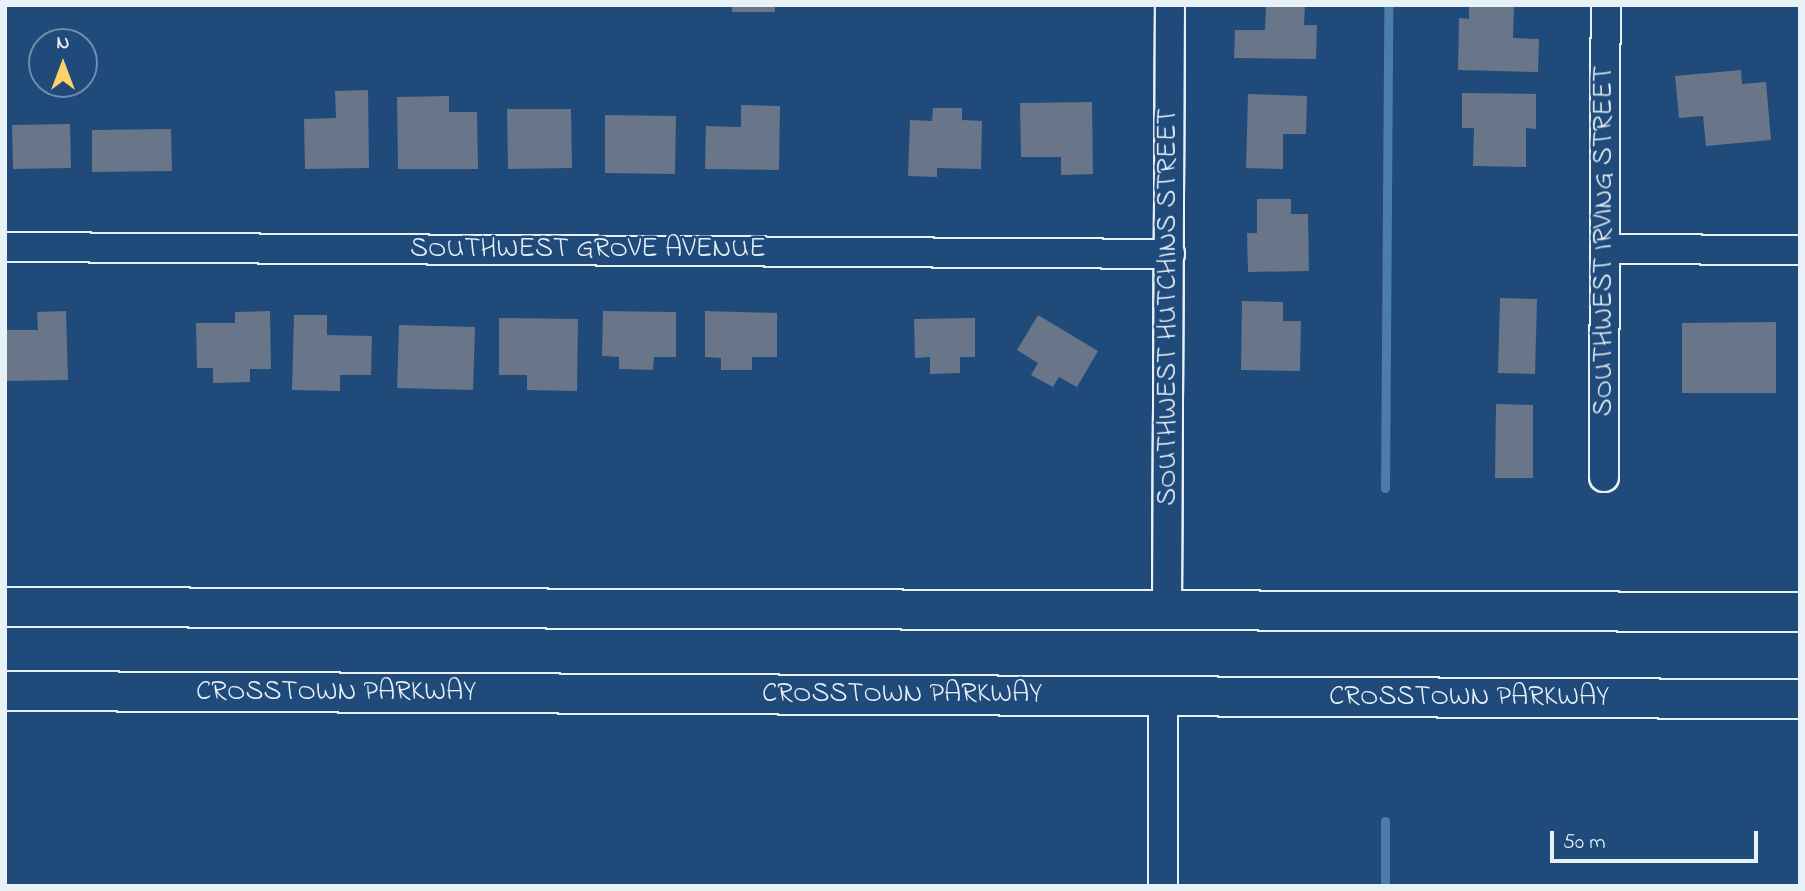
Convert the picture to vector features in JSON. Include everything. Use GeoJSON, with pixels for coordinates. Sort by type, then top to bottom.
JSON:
{"type":"FeatureCollection","features":[{"type":"Feature","properties":{"kind":"main road"},"geometry":{"type":"LineString","coordinates":[[5,607],[1800,612]]}},
{"type":"Feature","properties":{"kind":"main road","name":"CROSSTOWN PARKWAY"},"geometry":{"type":"LineString","coordinates":[[5,691],[1800,699]]}},
{"type":"Feature","properties":{"kind":"street","name":"SOUTHWEST HUTCHINS STREET"},"geometry":{"type":"LineString","coordinates":[[1167,610],[1170,5]]}},
{"type":"Feature","properties":{"kind":"street","name":"SOUTHWEST IRVING STREET"},"geometry":{"type":"LineString","coordinates":[[1604,477],[1606,5]]}},
{"type":"Feature","properties":{"kind":"street","name":"SOUTHWEST GROVE AVENUE"},"geometry":{"type":"LineString","coordinates":[[5,247],[1170,254]]}},
{"type":"Feature","properties":{"kind":"street"},"geometry":{"type":"LineString","coordinates":[[1605,249],[1800,250]]}},
{"type":"Feature","properties":{"kind":"street"},"geometry":{"type":"LineString","coordinates":[[1163,696],[1163,886]]}},
{"type":"Feature","properties":{"kind":"building"},"geometry":{"type":"Polygon","coordinates":[[[732,5],[775,5],[775,12],[732,12],[732,5]]]}},
{"type":"Feature","properties":{"kind":"building"},"geometry":{"type":"Polygon","coordinates":[[[1266,5],[1305,5],[1304,25],[1317,25],[1316,59],[1234,58],[1235,30],[1265,30],[1266,5]]]}},
{"type":"Feature","properties":{"kind":"building"},"geometry":{"type":"Polygon","coordinates":[[[1469,5],[1514,5],[1513,38],[1539,39],[1538,72],[1458,70],[1459,18],[1469,19],[1469,5]]]}},
{"type":"Feature","properties":{"kind":"building"},"geometry":{"type":"Polygon","coordinates":[[[1741,70],[1742,84],[1766,82],[1771,140],[1706,146],[1703,116],[1679,118],[1675,76],[1741,70]]]}},
{"type":"Feature","properties":{"kind":"building"},"geometry":{"type":"Polygon","coordinates":[[[368,90],[369,168],[305,169],[304,119],[336,118],[335,91],[368,90]]]}},
{"type":"Feature","properties":{"kind":"building"},"geometry":{"type":"Polygon","coordinates":[[[1462,93],[1536,94],[1536,129],[1526,128],[1526,167],[1473,166],[1474,128],[1462,128],[1462,93]]]}},
{"type":"Feature","properties":{"kind":"building"},"geometry":{"type":"Polygon","coordinates":[[[1248,94],[1307,96],[1306,134],[1283,134],[1283,169],[1246,168],[1248,94]]]}},
{"type":"Feature","properties":{"kind":"building"},"geometry":{"type":"Polygon","coordinates":[[[449,96],[449,112],[477,112],[478,169],[398,169],[397,97],[449,96]]]}},
{"type":"Feature","properties":{"kind":"building"},"geometry":{"type":"Polygon","coordinates":[[[1092,102],[1093,174],[1061,175],[1061,157],[1021,157],[1020,103],[1092,102]]]}},
{"type":"Feature","properties":{"kind":"building"},"geometry":{"type":"Polygon","coordinates":[[[741,105],[780,106],[779,170],[705,169],[706,126],[741,127],[741,105]]]}},
{"type":"Feature","properties":{"kind":"building"},"geometry":{"type":"Polygon","coordinates":[[[933,108],[962,108],[962,120],[982,121],[981,169],[937,168],[937,177],[908,176],[910,120],[932,121],[933,108]]]}},
{"type":"Feature","properties":{"kind":"building"},"geometry":{"type":"Polygon","coordinates":[[[507,109],[571,109],[572,168],[508,169],[507,109]]]}},
{"type":"Feature","properties":{"kind":"building"},"geometry":{"type":"Polygon","coordinates":[[[605,115],[676,116],[675,174],[605,173],[605,115]]]}},
{"type":"Feature","properties":{"kind":"building"},"geometry":{"type":"Polygon","coordinates":[[[70,124],[71,168],[13,169],[12,125],[70,124]]]}},
{"type":"Feature","properties":{"kind":"building"},"geometry":{"type":"Polygon","coordinates":[[[171,129],[172,171],[92,172],[92,130],[171,129]]]}},
{"type":"Feature","properties":{"kind":"building"},"geometry":{"type":"Polygon","coordinates":[[[1257,199],[1291,199],[1291,214],[1308,214],[1309,271],[1248,272],[1247,233],[1257,233],[1257,199]]]}},
{"type":"Feature","properties":{"kind":"building"},"geometry":{"type":"Polygon","coordinates":[[[1500,298],[1537,299],[1535,374],[1498,373],[1500,298]]]}},
{"type":"Feature","properties":{"kind":"building"},"geometry":{"type":"Polygon","coordinates":[[[1242,301],[1283,302],[1283,321],[1301,321],[1300,371],[1241,370],[1242,301]]]}},
{"type":"Feature","properties":{"kind":"building"},"geometry":{"type":"Polygon","coordinates":[[[66,311],[68,380],[5,381],[5,330],[38,330],[37,312],[66,311]]]}},
{"type":"Feature","properties":{"kind":"building"},"geometry":{"type":"Polygon","coordinates":[[[270,311],[271,369],[250,369],[250,382],[213,383],[213,368],[197,368],[196,323],[235,323],[235,312],[270,311]]]}},
{"type":"Feature","properties":{"kind":"building"},"geometry":{"type":"Polygon","coordinates":[[[603,311],[676,312],[676,357],[654,357],[653,370],[619,369],[619,357],[602,356],[603,311]]]}},
{"type":"Feature","properties":{"kind":"building"},"geometry":{"type":"Polygon","coordinates":[[[705,311],[777,313],[777,357],[752,357],[752,370],[721,370],[721,358],[705,357],[705,311]]]}},
{"type":"Feature","properties":{"kind":"building"},"geometry":{"type":"Polygon","coordinates":[[[294,315],[327,315],[327,335],[372,336],[371,375],[340,375],[340,391],[292,390],[294,315]]]}},
{"type":"Feature","properties":{"kind":"building"},"geometry":{"type":"Polygon","coordinates":[[[1038,315],[1098,351],[1077,387],[1059,377],[1053,387],[1031,375],[1038,363],[1017,350],[1038,315]]]}},
{"type":"Feature","properties":{"kind":"building"},"geometry":{"type":"Polygon","coordinates":[[[499,318],[578,319],[577,391],[527,390],[527,375],[499,375],[499,318]]]}},
{"type":"Feature","properties":{"kind":"building"},"geometry":{"type":"Polygon","coordinates":[[[975,318],[975,357],[960,357],[960,373],[930,374],[930,357],[915,358],[914,319],[975,318]]]}},
{"type":"Feature","properties":{"kind":"building"},"geometry":{"type":"Polygon","coordinates":[[[1776,322],[1776,393],[1682,393],[1682,323],[1776,322]]]}},
{"type":"Feature","properties":{"kind":"building"},"geometry":{"type":"Polygon","coordinates":[[[399,325],[475,327],[473,390],[397,388],[399,325]]]}},
{"type":"Feature","properties":{"kind":"building"},"geometry":{"type":"Polygon","coordinates":[[[1496,404],[1533,405],[1533,478],[1495,478],[1496,404]]]}},
{"type":"Feature","properties":{"kind":"waterway"},"geometry":{"type":"LineString","coordinates":[[1385,488],[1388,5]]}},
{"type":"Feature","properties":{"kind":"waterway"},"geometry":{"type":"LineString","coordinates":[[1385,821],[1385,886]]}}]}
